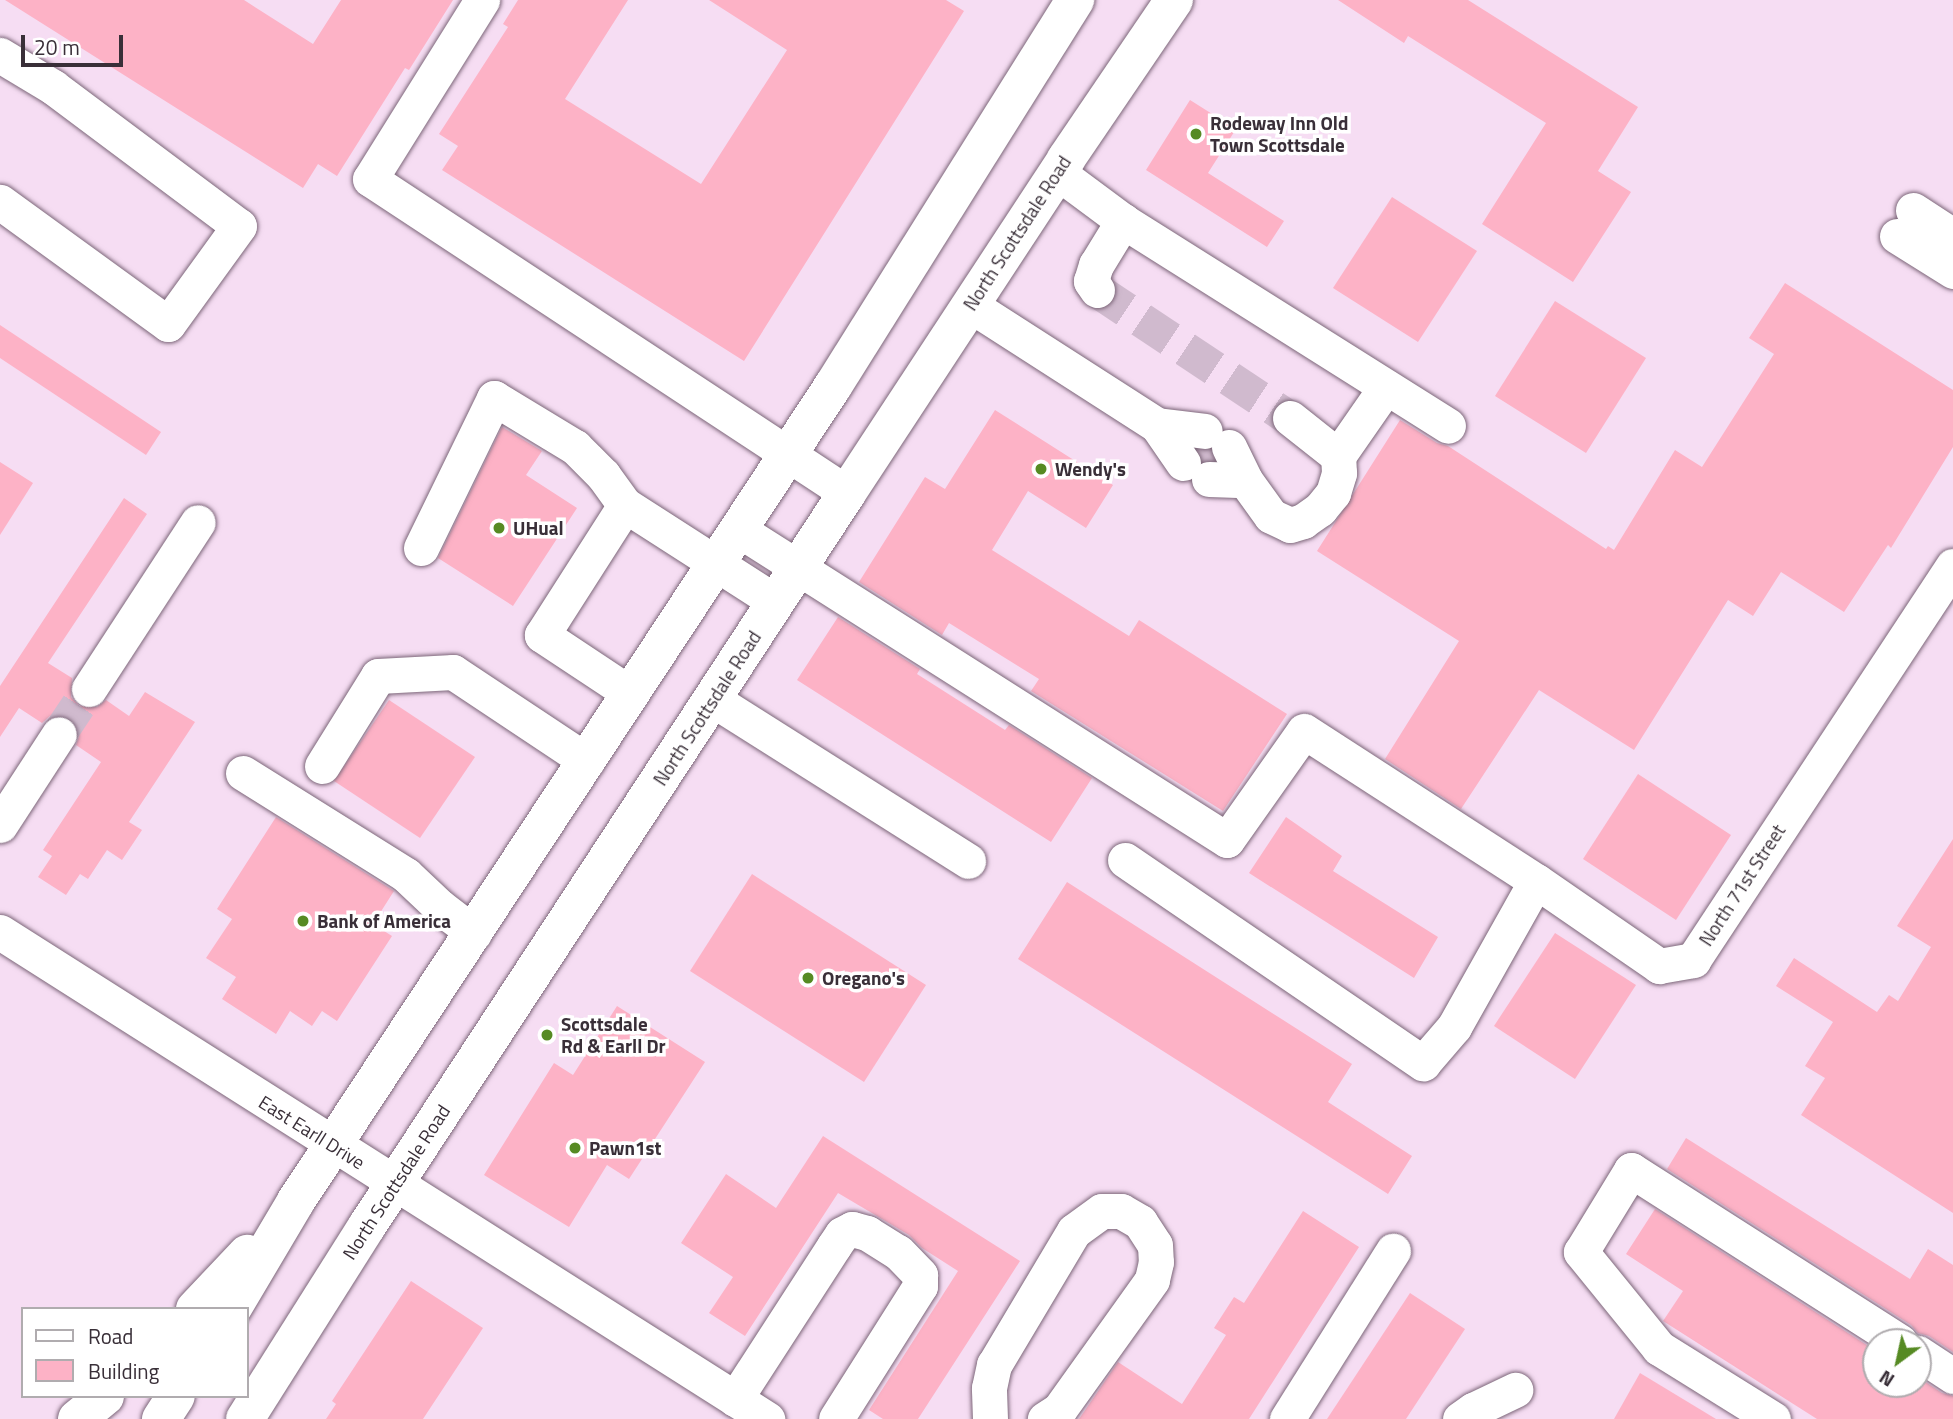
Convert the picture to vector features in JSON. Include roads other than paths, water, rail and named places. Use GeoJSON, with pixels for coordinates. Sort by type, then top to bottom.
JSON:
{"type":"FeatureCollection","features":[{"type":"Feature","properties":{"kind":"main road"},"geometry":{"type":"LineString","coordinates":[[233,1307],[296,1201],[739,530],[1075,0]]}},
{"type":"Feature","properties":{"kind":"main road","name":"North Scottsdale Road"},"geometry":{"type":"LineString","coordinates":[[245,1419],[394,1184],[847,492],[1057,172],[1174,0]]}},
{"type":"Feature","properties":{"kind":"main road"},"geometry":{"type":"LineString","coordinates":[[197,1307],[296,1201]]}},
{"type":"Feature","properties":{"kind":"main road"},"geometry":{"type":"LineString","coordinates":[[77,1419],[103,1398]]}},
{"type":"Feature","properties":{"kind":"main road"},"geometry":{"type":"LineString","coordinates":[[161,1419],[175,1398]]}},
{"type":"Feature","properties":{"kind":"street"},"geometry":{"type":"LineString","coordinates":[[482,0],[370,179],[847,492]]}},
{"type":"Feature","properties":{"kind":"street"},"geometry":{"type":"LineString","coordinates":[[0,55],[53,87],[239,226],[168,324],[0,202]]}},
{"type":"Feature","properties":{"kind":"street"},"geometry":{"type":"LineString","coordinates":[[1057,172],[1123,221],[1448,426]]}},
{"type":"Feature","properties":{"kind":"street"},"geometry":{"type":"LineString","coordinates":[[1097,290],[1091,281],[1096,265],[1123,221]]}},
{"type":"Feature","properties":{"kind":"street"},"geometry":{"type":"LineString","coordinates":[[1953,236],[1905,223],[1953,271]]}},
{"type":"Feature","properties":{"kind":"street"},"geometry":{"type":"LineString","coordinates":[[970,305],[1212,458],[1271,516],[1290,525],[1303,522],[1333,493],[1339,473],[1338,456],[1386,387]]}},
{"type":"Feature","properties":{"kind":"street"},"geometry":{"type":"LineString","coordinates":[[421,548],[494,398],[575,447],[603,475],[625,505],[776,601]]}},
{"type":"Feature","properties":{"kind":"street"},"geometry":{"type":"LineString","coordinates":[[1290,418],[1338,456]]}},
{"type":"Feature","properties":{"kind":"street"},"geometry":{"type":"LineString","coordinates":[[625,505],[541,635],[631,694]]}},
{"type":"Feature","properties":{"kind":"street"},"geometry":{"type":"LineString","coordinates":[[89,689],[198,523]]}},
{"type":"Feature","properties":{"kind":"street"},"geometry":{"type":"LineString","coordinates":[[739,530],[798,568]]}},
{"type":"Feature","properties":{"kind":"street","name":"North 71st Street"},"geometry":{"type":"LineString","coordinates":[[798,568],[1227,840],[1304,731],[1536,881],[1659,966],[1693,960],[1953,566]]}},
{"type":"Feature","properties":{"kind":"street"},"geometry":{"type":"LineString","coordinates":[[322,766],[378,676],[453,672],[587,761]]}},
{"type":"Feature","properties":{"kind":"street"},"geometry":{"type":"LineString","coordinates":[[712,699],[968,861]]}},
{"type":"Feature","properties":{"kind":"street"},"geometry":{"type":"LineString","coordinates":[[0,825],[59,734]]}},
{"type":"Feature","properties":{"kind":"street"},"geometry":{"type":"LineString","coordinates":[[243,774],[406,875],[440,907],[474,933]]}},
{"type":"Feature","properties":{"kind":"street"},"geometry":{"type":"LineString","coordinates":[[1125,860],[1423,1063],[1454,1027],[1536,881]]}},
{"type":"Feature","properties":{"kind":"street","name":"East Earll Drive"},"geometry":{"type":"LineString","coordinates":[[0,932],[767,1419]]}},
{"type":"Feature","properties":{"kind":"street"},"geometry":{"type":"LineString","coordinates":[[1773,1419],[1659,1348],[1581,1252],[1631,1170],[1878,1328]]}},
{"type":"Feature","properties":{"kind":"street"},"geometry":{"type":"LineString","coordinates":[[990,1419],[989,1388],[994,1365],[1074,1231],[1102,1211],[1121,1211],[1140,1222],[1155,1245],[1156,1262],[1152,1280],[1059,1410],[1045,1419]]}},
{"type":"Feature","properties":{"kind":"street"},"geometry":{"type":"LineString","coordinates":[[735,1399],[842,1234],[852,1229],[867,1233],[898,1252],[920,1275],[920,1286],[836,1419]]}},
{"type":"Feature","properties":{"kind":"street"},"geometry":{"type":"LineString","coordinates":[[1287,1419],[1393,1251]]}},
{"type":"Feature","properties":{"kind":"street"},"geometry":{"type":"LineString","coordinates":[[1932,1362],[1953,1376]]}},
{"type":"Feature","properties":{"kind":"street"},"geometry":{"type":"LineString","coordinates":[[1460,1419],[1473,1409],[1515,1390]]}},
{"type":"Feature","properties":{"kind":"tunnel"},"geometry":{"type":"LineString","coordinates":[[1097,290],[1290,418]]}},
{"type":"Feature","properties":{"kind":"tunnel"},"geometry":{"type":"LineString","coordinates":[[1195,446],[1219,461]]}},
{"type":"Feature","properties":{"kind":"tunnel"},"geometry":{"type":"LineString","coordinates":[[59,734],[89,689]]}},
{"type":"Feature","properties":{"kind":"place","name":"Rodeway Inn Old Town Scottsdale"},"geometry":{"type":"Point","coordinates":[1196,134]}},
{"type":"Feature","properties":{"kind":"place","name":"Wendy's"},"geometry":{"type":"Point","coordinates":[1041,469]}},
{"type":"Feature","properties":{"kind":"place","name":"UHual"},"geometry":{"type":"Point","coordinates":[499,528]}},
{"type":"Feature","properties":{"kind":"place","name":"Bank of America"},"geometry":{"type":"Point","coordinates":[303,921]}},
{"type":"Feature","properties":{"kind":"place","name":"Oregano's"},"geometry":{"type":"Point","coordinates":[808,978]}},
{"type":"Feature","properties":{"kind":"place","name":"Scottsdale Rd & Earll Dr"},"geometry":{"type":"Point","coordinates":[547,1035]}},
{"type":"Feature","properties":{"kind":"place","name":"Pawn1st"},"geometry":{"type":"Point","coordinates":[575,1148]}}]}
